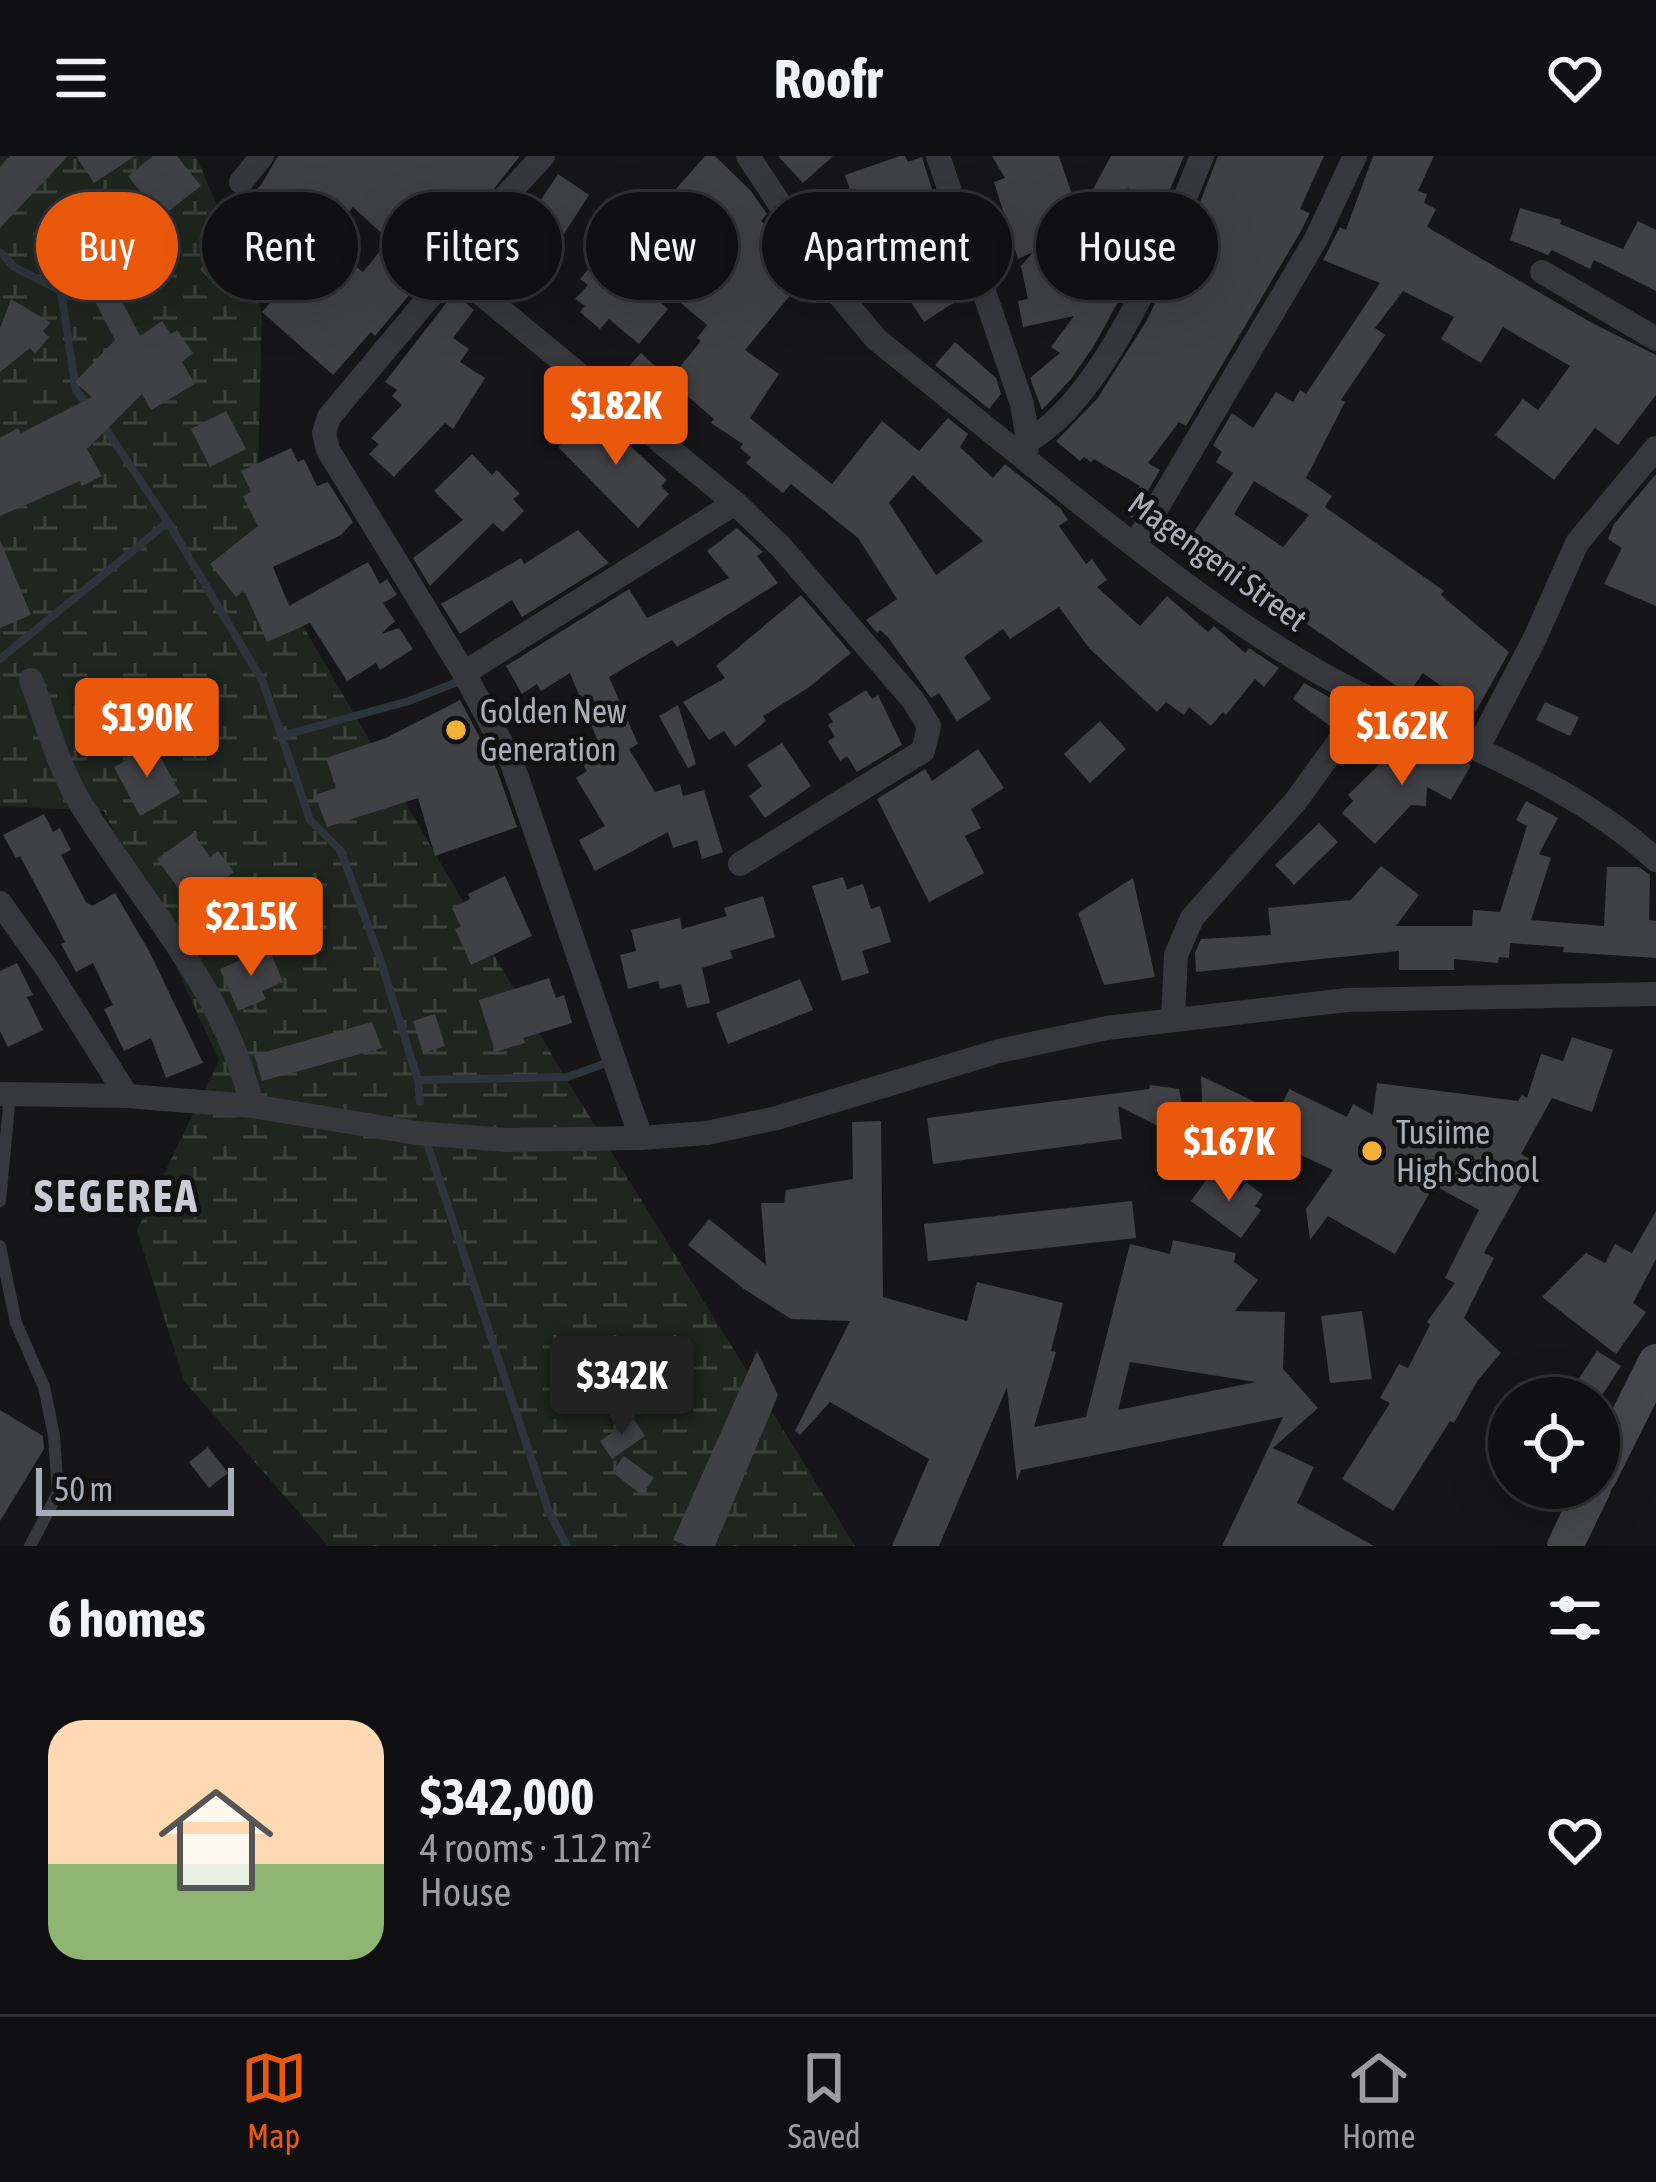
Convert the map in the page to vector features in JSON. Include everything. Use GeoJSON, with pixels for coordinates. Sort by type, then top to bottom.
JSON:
{"type":"FeatureCollection","features":[{"type":"Feature","properties":{"kind":"main road"},"geometry":{"type":"LineString","coordinates":[[1620,1443],[1647,1399],[1656,1362]]}},
{"type":"Feature","properties":{"kind":"main road"},"geometry":{"type":"LineString","coordinates":[[1565,1546],[1583,1509]]}},
{"type":"Feature","properties":{"kind":"street"},"geometry":{"type":"LineString","coordinates":[[241,182],[262,156]]}},
{"type":"Feature","properties":{"kind":"street"},"geometry":{"type":"LineString","coordinates":[[510,192],[543,156]]}},
{"type":"Feature","properties":{"kind":"street","name":"Magengeni Street"},"geometry":{"type":"LineString","coordinates":[[748,156],[842,297],[876,339],[1027,450],[1212,606],[1370,699],[1477,749],[1615,827],[1656,860]]}},
{"type":"Feature","properties":{"kind":"street"},"geometry":{"type":"LineString","coordinates":[[938,156],[1022,404],[1027,450]]}},
{"type":"Feature","properties":{"kind":"street"},"geometry":{"type":"LineString","coordinates":[[1027,450],[1116,341],[1202,156]]}},
{"type":"Feature","properties":{"kind":"street"},"geometry":{"type":"LineString","coordinates":[[1136,543],[1316,238],[1354,156]]}},
{"type":"Feature","properties":{"kind":"street"},"geometry":{"type":"LineString","coordinates":[[1543,272],[1656,339]]}},
{"type":"Feature","properties":{"kind":"street"},"geometry":{"type":"LineString","coordinates":[[427,300],[328,417],[324,433],[328,450],[464,674],[512,763],[641,1138]]}},
{"type":"Feature","properties":{"kind":"street"},"geometry":{"type":"LineString","coordinates":[[488,300],[735,503],[781,547],[913,700],[929,726],[923,751],[740,864]]}},
{"type":"Feature","properties":{"kind":"street"},"geometry":{"type":"LineString","coordinates":[[1477,749],[1535,638],[1577,543],[1656,448]]}},
{"type":"Feature","properties":{"kind":"street"},"geometry":{"type":"LineString","coordinates":[[464,674],[735,503]]}},
{"type":"Feature","properties":{"kind":"street"},"geometry":{"type":"LineString","coordinates":[[31,680],[76,797],[189,958],[220,1012],[252,1106]]}},
{"type":"Feature","properties":{"kind":"street"},"geometry":{"type":"LineString","coordinates":[[1173,1019],[1176,955],[1192,918],[1295,802],[1370,699]]}},
{"type":"Feature","properties":{"kind":"street"},"geometry":{"type":"LineString","coordinates":[[0,903],[127,1096]]}},
{"type":"Feature","properties":{"kind":"street"},"geometry":{"type":"LineString","coordinates":[[5,1094],[127,1096],[252,1106],[417,1132],[506,1140],[641,1138],[707,1132],[777,1118],[999,1051],[1107,1028],[1347,1000],[1656,994]]}},
{"type":"Feature","properties":{"kind":"lane"},"geometry":{"type":"LineString","coordinates":[[0,1201],[5,1094]]}},
{"type":"Feature","properties":{"kind":"lane"},"geometry":{"type":"LineString","coordinates":[[0,1246],[16,1323],[44,1387],[54,1436],[58,1493],[30,1546]]}},
{"type":"Feature","properties":{"kind":"green space"},"geometry":{"type":"Polygon","coordinates":[[[0,156],[196,156],[211,192],[202,192],[202,300],[257,300],[262,312],[256,545],[562,1072],[855,1546],[328,1546],[184,1381],[137,1230],[219,1060],[104,811],[0,806],[0,156]]]}},
{"type":"Feature","properties":{"kind":"building"},"geometry":{"type":"Polygon","coordinates":[[[10,156],[68,156],[0,228],[0,167],[10,156]]]}},
{"type":"Feature","properties":{"kind":"building"},"geometry":{"type":"Polygon","coordinates":[[[76,156],[135,156],[94,183],[76,156]]]}},
{"type":"Feature","properties":{"kind":"building"},"geometry":{"type":"Polygon","coordinates":[[[153,156],[177,156],[201,186],[178,204],[178,192],[141,192],[128,176],[153,156]]]}},
{"type":"Feature","properties":{"kind":"building"},"geometry":{"type":"Polygon","coordinates":[[[278,156],[520,156],[491,192],[382,192],[382,234],[358,212],[358,192],[254,192],[278,156]]]}},
{"type":"Feature","properties":{"kind":"building"},"geometry":{"type":"Polygon","coordinates":[[[705,156],[715,156],[762,207],[762,300],[786,300],[745,350],[779,374],[750,418],[832,484],[882,421],[919,451],[948,418],[968,434],[960,447],[993,478],[1005,464],[1061,509],[1068,520],[1059,526],[1086,564],[1092,559],[1107,580],[1097,587],[1140,626],[1167,596],[1208,632],[1214,626],[1245,653],[1249,648],[1279,668],[1264,687],[1255,679],[1211,726],[1189,707],[1184,715],[1166,702],[1157,712],[1089,648],[1059,607],[1010,639],[1003,629],[964,657],[991,699],[957,721],[939,693],[931,698],[888,637],[866,620],[897,599],[858,538],[791,484],[783,493],[746,463],[751,457],[740,448],[743,444],[711,423],[714,419],[669,380],[701,341],[697,338],[707,325],[677,300],[738,300],[738,192],[673,192],[705,156]],[[913,475],[889,503],[936,575],[983,541],[913,475]]]}},
{"type":"Feature","properties":{"kind":"building"},"geometry":{"type":"Polygon","coordinates":[[[778,156],[833,156],[803,183],[778,156]]]}},
{"type":"Feature","properties":{"kind":"building"},"geometry":{"type":"Polygon","coordinates":[[[900,156],[908,162],[922,157],[932,189],[851,192],[845,175],[900,156]]]}},
{"type":"Feature","properties":{"kind":"building"},"geometry":{"type":"Polygon","coordinates":[[[992,156],[1059,156],[1071,192],[1036,192],[1036,300],[1119,300],[1071,379],[1042,410],[1030,378],[1060,353],[1051,347],[1074,316],[1023,327],[1018,301],[1028,299],[1021,266],[1033,252],[1018,259],[1012,240],[1012,192],[997,192],[994,182],[1005,178],[992,156]]]}},
{"type":"Feature","properties":{"kind":"building"},"geometry":{"type":"Polygon","coordinates":[[[1111,156],[1184,156],[1169,192],[1127,192],[1129,188],[1092,192],[1111,156]]]}},
{"type":"Feature","properties":{"kind":"building"},"geometry":{"type":"Polygon","coordinates":[[[1218,156],[1324,156],[1300,209],[1310,213],[1301,231],[1186,426],[1179,422],[1148,463],[1160,470],[1132,518],[1123,511],[1140,486],[1094,459],[1080,461],[1056,441],[1097,399],[1157,300],[1218,300],[1218,192],[1204,192],[1218,156]]]}},
{"type":"Feature","properties":{"kind":"building"},"geometry":{"type":"Polygon","coordinates":[[[1373,156],[1434,156],[1418,191],[1427,194],[1424,203],[1436,209],[1427,227],[1656,355],[1656,395],[1618,445],[1595,428],[1554,480],[1495,435],[1523,399],[1538,410],[1570,366],[1503,327],[1481,363],[1441,339],[1454,317],[1403,291],[1375,328],[1385,335],[1341,400],[1345,402],[1306,478],[1332,496],[1325,507],[1444,591],[1441,595],[1509,652],[1476,711],[1423,673],[1408,694],[1294,615],[1245,570],[1192,535],[1233,473],[1216,462],[1222,452],[1213,445],[1232,413],[1253,428],[1276,392],[1293,402],[1300,390],[1306,394],[1380,283],[1323,260],[1340,227],[1346,230],[1373,156]],[[1254,481],[1234,514],[1283,547],[1309,515],[1254,481]]]}},
{"type":"Feature","properties":{"kind":"building"},"geometry":{"type":"Polygon","coordinates":[[[558,174],[586,193],[562,237],[562,192],[546,192],[558,174]]]}},
{"type":"Feature","properties":{"kind":"building"},"geometry":{"type":"Polygon","coordinates":[[[1520,208],[1561,220],[1560,224],[1623,249],[1638,221],[1656,230],[1656,291],[1594,260],[1590,269],[1552,250],[1548,255],[1510,240],[1520,208]]]}},
{"type":"Feature","properties":{"kind":"building"},"geometry":{"type":"Polygon","coordinates":[[[382,249],[382,300],[405,300],[333,375],[262,312],[273,300],[358,300],[358,268],[363,272],[382,249]]]}},
{"type":"Feature","properties":{"kind":"building"},"geometry":{"type":"Polygon","coordinates":[[[586,287],[586,300],[657,300],[668,309],[639,344],[609,319],[600,329],[580,312],[585,306],[575,299],[586,287]]]}},
{"type":"Feature","properties":{"kind":"building"},"geometry":{"type":"Polygon","coordinates":[[[11,299],[51,323],[43,331],[49,337],[35,354],[30,348],[0,372],[0,328],[11,299]]]}},
{"type":"Feature","properties":{"kind":"building"},"geometry":{"type":"Polygon","coordinates":[[[94,300],[121,300],[140,336],[162,321],[171,334],[177,330],[193,353],[182,362],[195,384],[151,410],[142,394],[87,449],[102,476],[0,516],[0,438],[18,428],[21,433],[92,397],[75,382],[115,340],[94,300]]]}},
{"type":"Feature","properties":{"kind":"building"},"geometry":{"type":"Polygon","coordinates":[[[449,300],[462,300],[474,310],[453,338],[469,349],[460,362],[485,378],[453,429],[445,423],[394,477],[369,454],[379,444],[371,438],[402,405],[392,396],[397,390],[385,382],[449,300]]]}},
{"type":"Feature","properties":{"kind":"building"},"geometry":{"type":"Polygon","coordinates":[[[909,300],[954,300],[955,302],[924,322],[909,300]]]}},
{"type":"Feature","properties":{"kind":"building"},"geometry":{"type":"Polygon","coordinates":[[[955,342],[996,378],[1001,394],[989,409],[935,365],[955,342]]]}},
{"type":"Feature","properties":{"kind":"building"},"geometry":{"type":"Polygon","coordinates":[[[641,353],[667,377],[642,405],[622,388],[627,383],[620,376],[641,353]]]}},
{"type":"Feature","properties":{"kind":"building"},"geometry":{"type":"Polygon","coordinates":[[[226,411],[246,449],[210,467],[191,429],[226,411]]]}},
{"type":"Feature","properties":{"kind":"building"},"geometry":{"type":"Polygon","coordinates":[[[597,411],[628,436],[624,440],[667,480],[661,486],[669,494],[638,528],[558,447],[597,411]]]}},
{"type":"Feature","properties":{"kind":"building"},"geometry":{"type":"Polygon","coordinates":[[[291,448],[298,462],[304,459],[317,486],[328,482],[353,522],[341,535],[273,567],[289,606],[368,562],[380,584],[387,579],[397,595],[383,603],[395,621],[381,634],[399,628],[413,649],[380,670],[376,663],[347,681],[310,623],[267,642],[244,590],[236,597],[210,564],[258,526],[243,496],[251,492],[241,471],[291,448]]]}},
{"type":"Feature","properties":{"kind":"building"},"geometry":{"type":"Polygon","coordinates":[[[472,454],[492,475],[497,470],[520,494],[513,499],[524,511],[503,532],[493,523],[430,586],[413,558],[463,520],[434,491],[472,454]]]}},
{"type":"Feature","properties":{"kind":"building"},"geometry":{"type":"Polygon","coordinates":[[[1656,474],[1656,606],[1604,584],[1622,548],[1608,539],[1614,524],[1656,474]]]}},
{"type":"Feature","properties":{"kind":"building"},"geometry":{"type":"Polygon","coordinates":[[[737,528],[763,552],[757,556],[778,583],[677,647],[672,640],[609,677],[638,744],[629,749],[655,792],[680,784],[683,796],[704,790],[723,852],[702,859],[697,840],[673,848],[668,832],[595,871],[579,840],[605,826],[576,778],[587,771],[578,756],[599,744],[570,673],[541,691],[537,684],[522,694],[506,666],[629,589],[647,618],[729,578],[707,551],[737,528]]]}},
{"type":"Feature","properties":{"kind":"building"},"geometry":{"type":"Polygon","coordinates":[[[578,530],[609,563],[522,617],[512,600],[460,634],[441,604],[521,558],[524,564],[578,530]]]}},
{"type":"Feature","properties":{"kind":"building"},"geometry":{"type":"Polygon","coordinates":[[[0,540],[31,615],[0,628],[0,540]]]}},
{"type":"Feature","properties":{"kind":"building"},"geometry":{"type":"Polygon","coordinates":[[[801,595],[851,653],[763,716],[766,721],[735,747],[724,731],[709,740],[683,702],[725,678],[716,666],[801,595]]]}},
{"type":"Feature","properties":{"kind":"building"},"geometry":{"type":"Polygon","coordinates":[[[1304,683],[1345,706],[1330,726],[1293,699],[1304,683]]]}},
{"type":"Feature","properties":{"kind":"building"},"geometry":{"type":"Polygon","coordinates":[[[866,690],[872,699],[878,695],[902,745],[857,772],[847,756],[840,761],[828,741],[835,737],[828,714],[866,690]]]}},
{"type":"Feature","properties":{"kind":"building"},"geometry":{"type":"Polygon","coordinates":[[[460,700],[497,770],[517,827],[435,856],[418,798],[327,827],[315,795],[336,788],[326,758],[386,738],[460,700]]]}},
{"type":"Feature","properties":{"kind":"building"},"geometry":{"type":"Polygon","coordinates":[[[1545,702],[1579,717],[1570,736],[1536,720],[1545,702]]]}},
{"type":"Feature","properties":{"kind":"building"},"geometry":{"type":"Polygon","coordinates":[[[678,705],[696,764],[688,768],[659,716],[678,705]]]}},
{"type":"Feature","properties":{"kind":"building"},"geometry":{"type":"Polygon","coordinates":[[[1100,721],[1126,749],[1090,783],[1064,754],[1100,721]]]}},
{"type":"Feature","properties":{"kind":"building"},"geometry":{"type":"Polygon","coordinates":[[[782,743],[811,786],[765,818],[749,796],[762,786],[747,765],[782,743]]]}},
{"type":"Feature","properties":{"kind":"building"},"geometry":{"type":"Polygon","coordinates":[[[1425,743],[1471,765],[1451,800],[1427,787],[1426,806],[1411,805],[1375,844],[1342,813],[1353,801],[1348,795],[1397,747],[1411,765],[1425,743]]]}},
{"type":"Feature","properties":{"kind":"building"},"geometry":{"type":"Polygon","coordinates":[[[154,745],[180,793],[140,816],[114,767],[154,745]]]}},
{"type":"Feature","properties":{"kind":"building"},"geometry":{"type":"Polygon","coordinates":[[[978,749],[1004,788],[971,809],[981,828],[965,836],[984,873],[929,902],[877,799],[925,769],[932,781],[978,749]]]}},
{"type":"Feature","properties":{"kind":"building"},"geometry":{"type":"Polygon","coordinates":[[[1526,801],[1558,818],[1539,854],[1551,858],[1531,920],[1604,926],[1607,867],[1639,867],[1650,875],[1649,920],[1656,921],[1656,958],[1510,943],[1509,958],[1499,957],[1498,963],[1454,959],[1454,970],[1399,970],[1399,951],[1196,972],[1195,953],[1201,939],[1271,935],[1268,908],[1351,900],[1381,866],[1419,895],[1396,926],[1472,926],[1473,910],[1500,912],[1527,826],[1516,820],[1526,801]]]}},
{"type":"Feature","properties":{"kind":"building"},"geometry":{"type":"Polygon","coordinates":[[[44,814],[53,832],[60,828],[71,850],[61,855],[86,902],[92,906],[115,893],[203,1063],[166,1078],[151,1038],[124,1051],[104,1009],[113,1005],[93,963],[76,972],[20,856],[16,858],[3,835],[44,814]]]}},
{"type":"Feature","properties":{"kind":"building"},"geometry":{"type":"Polygon","coordinates":[[[1319,823],[1338,842],[1294,885],[1275,865],[1319,823]]]}},
{"type":"Feature","properties":{"kind":"building"},"geometry":{"type":"Polygon","coordinates":[[[193,833],[210,857],[218,851],[234,872],[224,879],[235,894],[197,914],[157,859],[193,833]]]}},
{"type":"Feature","properties":{"kind":"building"},"geometry":{"type":"Polygon","coordinates":[[[505,876],[532,936],[471,965],[455,929],[461,927],[452,908],[470,899],[468,894],[505,876]]]}},
{"type":"Feature","properties":{"kind":"building"},"geometry":{"type":"Polygon","coordinates":[[[843,877],[847,889],[863,884],[871,909],[880,906],[891,942],[862,951],[869,973],[842,981],[812,886],[843,877]]]}},
{"type":"Feature","properties":{"kind":"building"},"geometry":{"type":"Polygon","coordinates":[[[1133,878],[1155,977],[1104,985],[1078,913],[1133,878]]]}},
{"type":"Feature","properties":{"kind":"building"},"geometry":{"type":"Polygon","coordinates":[[[763,896],[775,937],[730,951],[733,958],[702,968],[710,1003],[687,1008],[681,984],[660,989],[658,981],[628,989],[620,955],[636,951],[631,930],[680,918],[682,929],[727,916],[724,908],[763,896]]]}},
{"type":"Feature","properties":{"kind":"building"},"geometry":{"type":"Polygon","coordinates":[[[269,948],[283,982],[262,991],[266,999],[238,1011],[220,969],[269,948]]]}},
{"type":"Feature","properties":{"kind":"building"},"geometry":{"type":"Polygon","coordinates":[[[17,963],[43,1030],[8,1047],[0,1031],[0,971],[17,963]]]}},
{"type":"Feature","properties":{"kind":"building"},"geometry":{"type":"Polygon","coordinates":[[[549,978],[556,998],[564,995],[572,1023],[495,1052],[479,1000],[549,978]]]}},
{"type":"Feature","properties":{"kind":"building"},"geometry":{"type":"Polygon","coordinates":[[[800,979],[813,1010],[728,1044],[716,1013],[800,979]]]}},
{"type":"Feature","properties":{"kind":"building"},"geometry":{"type":"Polygon","coordinates":[[[435,1014],[445,1046],[423,1053],[413,1021],[435,1014]]]}},
{"type":"Feature","properties":{"kind":"building"},"geometry":{"type":"Polygon","coordinates":[[[372,1022],[382,1048],[262,1081],[254,1055],[372,1022]]]}},
{"type":"Feature","properties":{"kind":"building"},"geometry":{"type":"Polygon","coordinates":[[[1572,1037],[1613,1050],[1592,1112],[1552,1098],[1521,1154],[1535,1162],[1484,1253],[1494,1258],[1464,1318],[1501,1353],[1478,1380],[1393,1511],[1342,1479],[1390,1403],[1380,1398],[1399,1364],[1408,1368],[1430,1325],[1427,1322],[1455,1283],[1445,1278],[1479,1210],[1434,1185],[1395,1254],[1328,1216],[1310,1240],[1306,1209],[1333,1170],[1232,1123],[1216,1155],[1118,1106],[1122,1139],[933,1164],[927,1118],[1149,1089],[1150,1085],[1179,1089],[1186,1124],[1203,1122],[1201,1076],[1278,1113],[1289,1089],[1347,1117],[1353,1104],[1373,1115],[1377,1083],[1518,1101],[1522,1095],[1527,1098],[1541,1054],[1563,1061],[1572,1037]]]}},
{"type":"Feature","properties":{"kind":"building"},"geometry":{"type":"Polygon","coordinates":[[[881,1121],[883,1297],[967,1321],[977,1282],[1063,1303],[1051,1351],[1056,1352],[1034,1427],[1086,1417],[1130,1244],[1170,1254],[1173,1240],[1236,1253],[1234,1262],[1258,1280],[1235,1311],[1285,1312],[1283,1369],[1318,1408],[1273,1448],[1314,1467],[1297,1503],[1374,1546],[1222,1546],[1283,1417],[1021,1470],[1017,1481],[1007,1387],[939,1546],[892,1546],[929,1459],[830,1402],[800,1435],[795,1431],[850,1321],[791,1319],[688,1245],[709,1219],[766,1265],[761,1203],[784,1203],[786,1190],[853,1179],[852,1122],[881,1121]],[[1130,1362],[1118,1410],[1256,1382],[1130,1362]]]}},
{"type":"Feature","properties":{"kind":"building"},"geometry":{"type":"Polygon","coordinates":[[[1212,1172],[1239,1192],[1246,1182],[1263,1195],[1255,1206],[1261,1210],[1241,1238],[1191,1201],[1212,1172]]]}},
{"type":"Feature","properties":{"kind":"building"},"geometry":{"type":"Polygon","coordinates":[[[1132,1201],[1136,1238],[928,1261],[924,1224],[1132,1201]]]}},
{"type":"Feature","properties":{"kind":"building"},"geometry":{"type":"Polygon","coordinates":[[[1656,1211],[1656,1259],[1633,1303],[1646,1312],[1616,1354],[1542,1297],[1586,1253],[1605,1263],[1615,1244],[1632,1253],[1656,1211]]]}},
{"type":"Feature","properties":{"kind":"building"},"geometry":{"type":"Polygon","coordinates":[[[1362,1311],[1372,1379],[1330,1383],[1321,1316],[1362,1311]]]}},
{"type":"Feature","properties":{"kind":"building"},"geometry":{"type":"Polygon","coordinates":[[[757,1351],[778,1395],[715,1546],[687,1546],[673,1540],[757,1351]]]}},
{"type":"Feature","properties":{"kind":"building"},"geometry":{"type":"Polygon","coordinates":[[[1597,1351],[1621,1366],[1614,1377],[1580,1377],[1597,1351]]]}},
{"type":"Feature","properties":{"kind":"building"},"geometry":{"type":"Polygon","coordinates":[[[0,1410],[43,1436],[44,1449],[0,1521],[0,1410]]]}},
{"type":"Feature","properties":{"kind":"building"},"geometry":{"type":"Polygon","coordinates":[[[633,1418],[645,1436],[612,1459],[600,1441],[633,1418]]]}},
{"type":"Feature","properties":{"kind":"building"},"geometry":{"type":"Polygon","coordinates":[[[208,1447],[228,1473],[209,1488],[189,1462],[208,1447]]]}},
{"type":"Feature","properties":{"kind":"building"},"geometry":{"type":"Polygon","coordinates":[[[624,1456],[654,1478],[642,1495],[612,1472],[624,1456]]]}},
{"type":"Feature","properties":{"kind":"waterway"},"geometry":{"type":"LineString","coordinates":[[0,252],[14,267],[61,291],[76,390],[90,408]]}},
{"type":"Feature","properties":{"kind":"waterway"},"geometry":{"type":"LineString","coordinates":[[0,659],[168,522],[103,425]]}},
{"type":"Feature","properties":{"kind":"waterway"},"geometry":{"type":"LineString","coordinates":[[168,522],[263,682],[310,820],[341,851],[379,956],[418,1080],[420,1102]]}},
{"type":"Feature","properties":{"kind":"waterway"},"geometry":{"type":"LineString","coordinates":[[281,736],[409,701],[465,679]]}},
{"type":"Feature","properties":{"kind":"waterway"},"geometry":{"type":"LineString","coordinates":[[418,1080],[567,1077],[604,1064]]}},
{"type":"Feature","properties":{"kind":"waterway"},"geometry":{"type":"LineString","coordinates":[[426,1140],[549,1512],[567,1546]]}},
{"type":"Feature","properties":{"kind":"place","name":"Golden New Generation"},"geometry":{"type":"Point","coordinates":[456,730]}},
{"type":"Feature","properties":{"kind":"place","name":"Tusiime High School"},"geometry":{"type":"Point","coordinates":[1372,1151]}},
{"type":"Feature","properties":{"kind":"district","name":"SEGEREA"},"geometry":{"type":"Point","coordinates":[117,1196]}}]}
